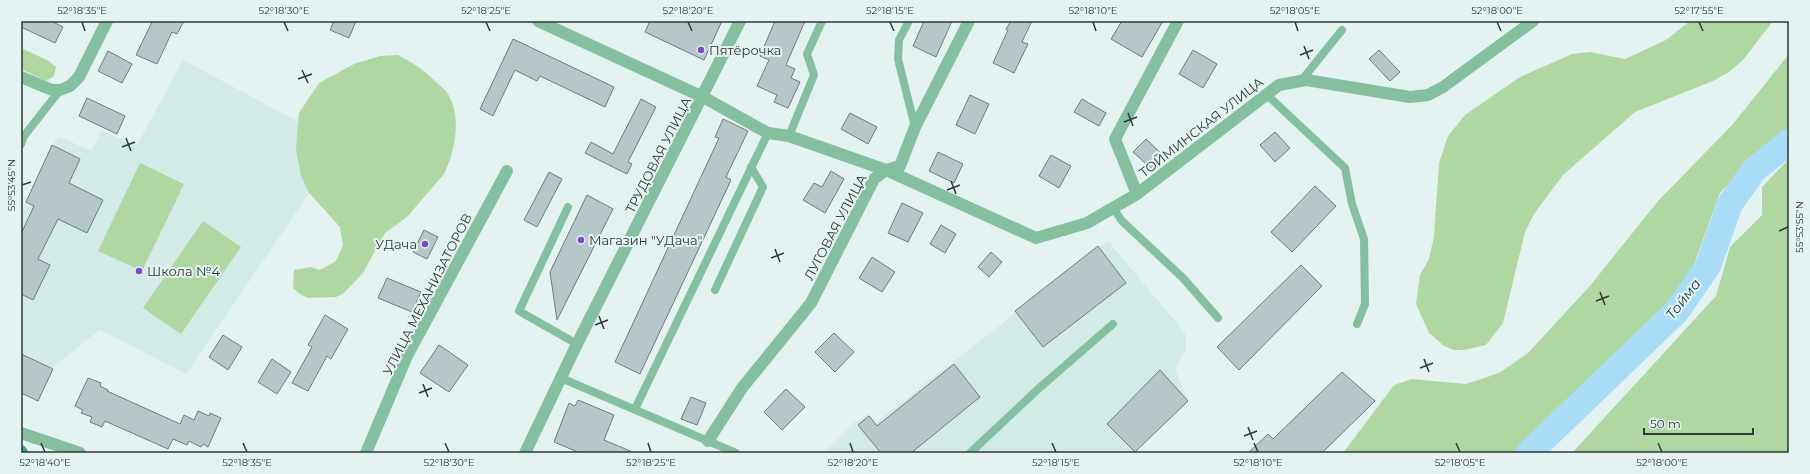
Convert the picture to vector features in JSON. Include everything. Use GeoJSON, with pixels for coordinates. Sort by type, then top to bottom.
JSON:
{"type":"FeatureCollection","features":[{"type":"Feature","properties":{"kind":"street"},"geometry":{"type":"LineString","coordinates":[[21,77],[45,88],[60,90],[65,89],[75,82],[107,21]]}},
{"type":"Feature","properties":{"kind":"street"},"geometry":{"type":"LineString","coordinates":[[538,21],[703,98],[768,133]]}},
{"type":"Feature","properties":{"kind":"street","name":"ТРУДОВАЯ УЛИЦА"},"geometry":{"type":"LineString","coordinates":[[525,453],[577,344],[703,98],[740,21]]}},
{"type":"Feature","properties":{"kind":"street","name":"ЛУГОВАЯ УЛИЦА"},"geometry":{"type":"LineString","coordinates":[[708,441],[742,388],[811,303],[874,178],[886,170],[900,166],[915,127],[969,21]]}},
{"type":"Feature","properties":{"kind":"street"},"geometry":{"type":"LineString","coordinates":[[1137,194],[1115,138],[1178,21]]}},
{"type":"Feature","properties":{"kind":"street","name":"ТОЙМИНСКАЯ УЛИЦА"},"geometry":{"type":"LineString","coordinates":[[768,133],[789,136],[886,170],[1036,238],[1087,223],[1137,194],[1279,84],[1306,80],[1410,97],[1428,95],[1443,87],[1533,21]]}},
{"type":"Feature","properties":{"kind":"street","name":"УЛИЦА МЕХАНИЗАТОРОВ"},"geometry":{"type":"LineString","coordinates":[[366,453],[407,356],[506,171]]}},
{"type":"Feature","properties":{"kind":"street"},"geometry":{"type":"LineString","coordinates":[[21,433],[80,453]]}},
{"type":"Feature","properties":{"kind":"lane"},"geometry":{"type":"LineString","coordinates":[[789,136],[814,75],[807,54],[822,21]]}},
{"type":"Feature","properties":{"kind":"lane"},"geometry":{"type":"LineString","coordinates":[[909,21],[899,40],[898,59],[915,127]]}},
{"type":"Feature","properties":{"kind":"lane"},"geometry":{"type":"LineString","coordinates":[[1301,81],[1342,30]]}},
{"type":"Feature","properties":{"kind":"lane"},"geometry":{"type":"LineString","coordinates":[[21,144],[24,136],[60,90]]}},
{"type":"Feature","properties":{"kind":"lane"},"geometry":{"type":"LineString","coordinates":[[1266,94],[1345,168],[1352,204],[1364,239],[1365,304],[1357,324]]}},
{"type":"Feature","properties":{"kind":"lane"},"geometry":{"type":"LineString","coordinates":[[635,409],[768,133]]}},
{"type":"Feature","properties":{"kind":"lane"},"geometry":{"type":"LineString","coordinates":[[714,290],[763,187],[751,167]]}},
{"type":"Feature","properties":{"kind":"lane"},"geometry":{"type":"LineString","coordinates":[[568,207],[519,311],[577,344]]}},
{"type":"Feature","properties":{"kind":"lane"},"geometry":{"type":"LineString","coordinates":[[1113,208],[1122,221],[1183,278],[1218,318]]}},
{"type":"Feature","properties":{"kind":"lane"},"geometry":{"type":"LineString","coordinates":[[970,453],[1037,390],[1113,324]]}},
{"type":"Feature","properties":{"kind":"lane"},"geometry":{"type":"LineString","coordinates":[[561,378],[736,453]]}},
{"type":"Feature","properties":{"kind":"shaded area","name":"Школа №4"},"geometry":{"type":"Polygon","coordinates":[[[183,60],[342,145],[186,374],[100,330],[21,392],[21,212],[58,136],[91,151],[101,131],[137,145],[183,60]]]}},
{"type":"Feature","properties":{"kind":"shaded area"},"geometry":{"type":"Polygon","coordinates":[[[1108,241],[1185,333],[1186,350],[1175,369],[1188,401],[1134,453],[824,453],[854,423],[868,414],[876,422],[1108,241]]]}},
{"type":"Feature","properties":{"kind":"green space"},"geometry":{"type":"Polygon","coordinates":[[[1690,21],[1773,21],[1743,60],[1729,72],[1713,81],[1635,112],[1563,175],[1534,214],[1525,232],[1503,323],[1486,345],[1464,350],[1454,350],[1444,346],[1429,333],[1416,304],[1420,275],[1429,259],[1434,236],[1439,163],[1448,136],[1465,115],[1520,77],[1572,54],[1590,52],[1625,59],[1666,40],[1690,21]]]}},
{"type":"Feature","properties":{"kind":"green space"},"geometry":{"type":"Polygon","coordinates":[[[21,48],[49,61],[56,67],[54,76],[46,81],[21,69],[21,48]]]}},
{"type":"Feature","properties":{"kind":"green space"},"geometry":{"type":"Polygon","coordinates":[[[1789,54],[1789,133],[1759,153],[1720,193],[1677,311],[1599,401],[1541,453],[1343,453],[1394,385],[1412,379],[1466,384],[1499,373],[1528,353],[1589,287],[1658,201],[1733,124],[1789,54]]]}},
{"type":"Feature","properties":{"kind":"green space"},"geometry":{"type":"Polygon","coordinates":[[[398,55],[428,74],[448,94],[455,113],[456,124],[454,145],[448,165],[444,174],[407,217],[385,233],[363,273],[344,293],[336,297],[308,298],[293,288],[294,270],[311,267],[320,270],[336,261],[343,245],[340,227],[309,193],[301,176],[296,149],[299,113],[319,83],[354,64],[380,56],[398,55]]]}},
{"type":"Feature","properties":{"kind":"green space"},"geometry":{"type":"Polygon","coordinates":[[[1789,159],[1789,453],[1572,453],[1716,296],[1730,247],[1762,215],[1762,187],[1789,159]]]}},
{"type":"Feature","properties":{"kind":"green space"},"geometry":{"type":"Polygon","coordinates":[[[140,163],[184,184],[142,271],[98,251],[140,163]]]}},
{"type":"Feature","properties":{"kind":"green space"},"geometry":{"type":"Polygon","coordinates":[[[203,221],[241,247],[181,334],[143,308],[203,221]]]}},
{"type":"Feature","properties":{"kind":"building"},"geometry":{"type":"Polygon","coordinates":[[[21,21],[51,21],[63,27],[55,43],[21,27],[21,21]]]}},
{"type":"Feature","properties":{"kind":"building"},"geometry":{"type":"Polygon","coordinates":[[[150,21],[184,21],[177,34],[172,32],[157,64],[136,55],[152,22],[150,21]]]}},
{"type":"Feature","properties":{"kind":"building"},"geometry":{"type":"Polygon","coordinates":[[[334,21],[356,21],[349,38],[330,30],[334,21]]]}},
{"type":"Feature","properties":{"kind":"building"},"geometry":{"type":"Polygon","coordinates":[[[650,21],[722,21],[704,60],[645,32],[650,21]]]}},
{"type":"Feature","properties":{"kind":"building"},"geometry":{"type":"Polygon","coordinates":[[[775,21],[805,21],[786,65],[795,69],[791,78],[800,82],[788,108],[774,102],[777,95],[757,86],[769,60],[760,56],[775,21]]]}},
{"type":"Feature","properties":{"kind":"building"},"geometry":{"type":"Polygon","coordinates":[[[924,21],[952,21],[936,57],[913,46],[924,21]]]}},
{"type":"Feature","properties":{"kind":"building"},"geometry":{"type":"Polygon","coordinates":[[[1011,21],[1032,21],[1022,42],[1028,44],[1014,73],[993,63],[1008,30],[1006,29],[1011,21]]]}},
{"type":"Feature","properties":{"kind":"building"},"geometry":{"type":"Polygon","coordinates":[[[1122,21],[1163,21],[1142,57],[1111,39],[1122,21]]]}},
{"type":"Feature","properties":{"kind":"building"},"geometry":{"type":"Polygon","coordinates":[[[513,39],[614,87],[605,107],[540,76],[537,81],[515,70],[493,116],[480,109],[513,39]]]}},
{"type":"Feature","properties":{"kind":"building"},"geometry":{"type":"Polygon","coordinates":[[[1193,50],[1217,64],[1203,88],[1179,74],[1193,50]]]}},
{"type":"Feature","properties":{"kind":"building"},"geometry":{"type":"Polygon","coordinates":[[[1379,50],[1400,72],[1390,81],[1369,59],[1379,50]]]}},
{"type":"Feature","properties":{"kind":"building"},"geometry":{"type":"Polygon","coordinates":[[[108,51],[132,64],[122,83],[98,71],[108,51]]]}},
{"type":"Feature","properties":{"kind":"building"},"geometry":{"type":"Polygon","coordinates":[[[970,95],[989,104],[975,134],[956,125],[970,95]]]}},
{"type":"Feature","properties":{"kind":"building"},"geometry":{"type":"Polygon","coordinates":[[[87,98],[125,116],[117,134],[79,116],[87,98]]]}},
{"type":"Feature","properties":{"kind":"building"},"geometry":{"type":"Polygon","coordinates":[[[641,99],[656,107],[628,162],[632,164],[627,174],[585,153],[591,142],[613,154],[641,99]]]}},
{"type":"Feature","properties":{"kind":"building"},"geometry":{"type":"Polygon","coordinates":[[[1082,99],[1106,113],[1099,126],[1074,112],[1082,99]]]}},
{"type":"Feature","properties":{"kind":"building"},"geometry":{"type":"Polygon","coordinates":[[[850,113],[877,127],[868,144],[841,129],[850,113]]]}},
{"type":"Feature","properties":{"kind":"building"},"geometry":{"type":"Polygon","coordinates":[[[723,119],[748,131],[726,177],[731,180],[640,374],[615,362],[719,138],[715,137],[723,119]]]}},
{"type":"Feature","properties":{"kind":"building"},"geometry":{"type":"Polygon","coordinates":[[[1275,132],[1290,148],[1275,162],[1260,145],[1275,132]]]}},
{"type":"Feature","properties":{"kind":"building"},"geometry":{"type":"Polygon","coordinates":[[[1146,139],[1166,158],[1154,171],[1133,152],[1146,139]]]}},
{"type":"Feature","properties":{"kind":"building"},"geometry":{"type":"Polygon","coordinates":[[[52,145],[80,159],[69,183],[103,200],[87,233],[58,219],[38,259],[50,265],[33,300],[21,294],[21,234],[34,206],[26,202],[52,145]]]}},
{"type":"Feature","properties":{"kind":"building"},"geometry":{"type":"Polygon","coordinates":[[[938,152],[963,164],[954,183],[929,171],[938,152]]]}},
{"type":"Feature","properties":{"kind":"building"},"geometry":{"type":"Polygon","coordinates":[[[1051,155],[1071,166],[1059,188],[1039,176],[1051,155]]]}},
{"type":"Feature","properties":{"kind":"building"},"geometry":{"type":"Polygon","coordinates":[[[831,171],[844,179],[825,213],[803,200],[814,183],[822,187],[831,171]]]}},
{"type":"Feature","properties":{"kind":"building"},"geometry":{"type":"Polygon","coordinates":[[[549,172],[562,179],[537,227],[524,220],[549,172]]]}},
{"type":"Feature","properties":{"kind":"building"},"geometry":{"type":"Polygon","coordinates":[[[1315,186],[1336,206],[1292,252],[1271,232],[1315,186]]]}},
{"type":"Feature","properties":{"kind":"building","name":"Магазин \"УДача\""},"geometry":{"type":"Polygon","coordinates":[[[587,195],[613,209],[557,320],[550,272],[587,195]]]}},
{"type":"Feature","properties":{"kind":"building"},"geometry":{"type":"Polygon","coordinates":[[[902,203],[923,213],[908,242],[888,233],[902,203]]]}},
{"type":"Feature","properties":{"kind":"building"},"geometry":{"type":"Polygon","coordinates":[[[941,225],[956,234],[945,253],[930,244],[941,225]]]}},
{"type":"Feature","properties":{"kind":"building","name":"УДача"},"geometry":{"type":"Polygon","coordinates":[[[424,230],[438,237],[427,259],[413,252],[424,230]]]}},
{"type":"Feature","properties":{"kind":"building"},"geometry":{"type":"Polygon","coordinates":[[[1098,246],[1126,283],[1043,347],[1015,311],[1098,246]]]}},
{"type":"Feature","properties":{"kind":"building"},"geometry":{"type":"Polygon","coordinates":[[[991,252],[1002,262],[989,277],[978,267],[991,252]]]}},
{"type":"Feature","properties":{"kind":"building"},"geometry":{"type":"Polygon","coordinates":[[[872,257],[895,272],[882,292],[859,278],[872,257]]]}},
{"type":"Feature","properties":{"kind":"building"},"geometry":{"type":"Polygon","coordinates":[[[1301,265],[1322,286],[1239,370],[1217,347],[1301,265]]]}},
{"type":"Feature","properties":{"kind":"building"},"geometry":{"type":"Polygon","coordinates":[[[387,278],[421,292],[412,312],[378,298],[387,278]]]}},
{"type":"Feature","properties":{"kind":"building"},"geometry":{"type":"Polygon","coordinates":[[[325,315],[348,329],[331,359],[327,356],[308,391],[292,383],[312,347],[308,345],[325,315]]]}},
{"type":"Feature","properties":{"kind":"building"},"geometry":{"type":"Polygon","coordinates":[[[834,333],[854,352],[835,372],[815,352],[834,333]]]}},
{"type":"Feature","properties":{"kind":"building"},"geometry":{"type":"Polygon","coordinates":[[[223,335],[242,347],[228,370],[209,357],[223,335]]]}},
{"type":"Feature","properties":{"kind":"building"},"geometry":{"type":"Polygon","coordinates":[[[439,345],[468,365],[449,392],[420,373],[439,345]]]}},
{"type":"Feature","properties":{"kind":"building"},"geometry":{"type":"Polygon","coordinates":[[[21,354],[53,369],[38,401],[21,393],[21,354]]]}},
{"type":"Feature","properties":{"kind":"building"},"geometry":{"type":"Polygon","coordinates":[[[272,359],[291,372],[277,394],[258,382],[272,359]]]}},
{"type":"Feature","properties":{"kind":"building"},"geometry":{"type":"Polygon","coordinates":[[[954,364],[980,397],[911,453],[881,453],[858,425],[869,416],[877,426],[954,364]]]}},
{"type":"Feature","properties":{"kind":"building"},"geometry":{"type":"Polygon","coordinates":[[[1160,370],[1188,401],[1135,452],[1107,424],[1160,370]]]}},
{"type":"Feature","properties":{"kind":"building"},"geometry":{"type":"Polygon","coordinates":[[[1342,372],[1375,401],[1322,453],[1248,453],[1268,434],[1273,439],[1342,372]]]}},
{"type":"Feature","properties":{"kind":"building"},"geometry":{"type":"Polygon","coordinates":[[[88,378],[101,383],[100,386],[108,390],[107,391],[180,424],[184,415],[194,420],[198,411],[209,416],[210,413],[221,418],[208,447],[203,444],[201,447],[189,441],[187,445],[173,439],[168,449],[105,421],[102,427],[90,422],[92,417],[81,413],[83,410],[75,406],[88,378]]]}},
{"type":"Feature","properties":{"kind":"building"},"geometry":{"type":"Polygon","coordinates":[[[786,389],[805,407],[782,430],[764,412],[786,389]]]}},
{"type":"Feature","properties":{"kind":"building"},"geometry":{"type":"Polygon","coordinates":[[[691,397],[706,403],[697,425],[681,419],[691,397]]]}},
{"type":"Feature","properties":{"kind":"building"},"geometry":{"type":"Polygon","coordinates":[[[578,400],[614,415],[604,440],[635,453],[580,453],[554,442],[569,403],[575,406],[578,400]]]}},
{"type":"Feature","properties":{"kind":"waterway","name":"Тойма"},"geometry":{"type":"LineString","coordinates":[[1529,453],[1677,311],[1708,266],[1730,204],[1754,170],[1789,142]]}},
{"type":"Feature","properties":{"kind":"place","name":"Пятёрочка"},"geometry":{"type":"Point","coordinates":[701,50]}},
{"type":"Feature","properties":{"kind":"place","name":"Магазин \"УДача\""},"geometry":{"type":"Point","coordinates":[581,240]}},
{"type":"Feature","properties":{"kind":"place","name":"УДача"},"geometry":{"type":"Point","coordinates":[425,244]}},
{"type":"Feature","properties":{"kind":"place","name":"Школа №4"},"geometry":{"type":"Point","coordinates":[139,271]}}]}
